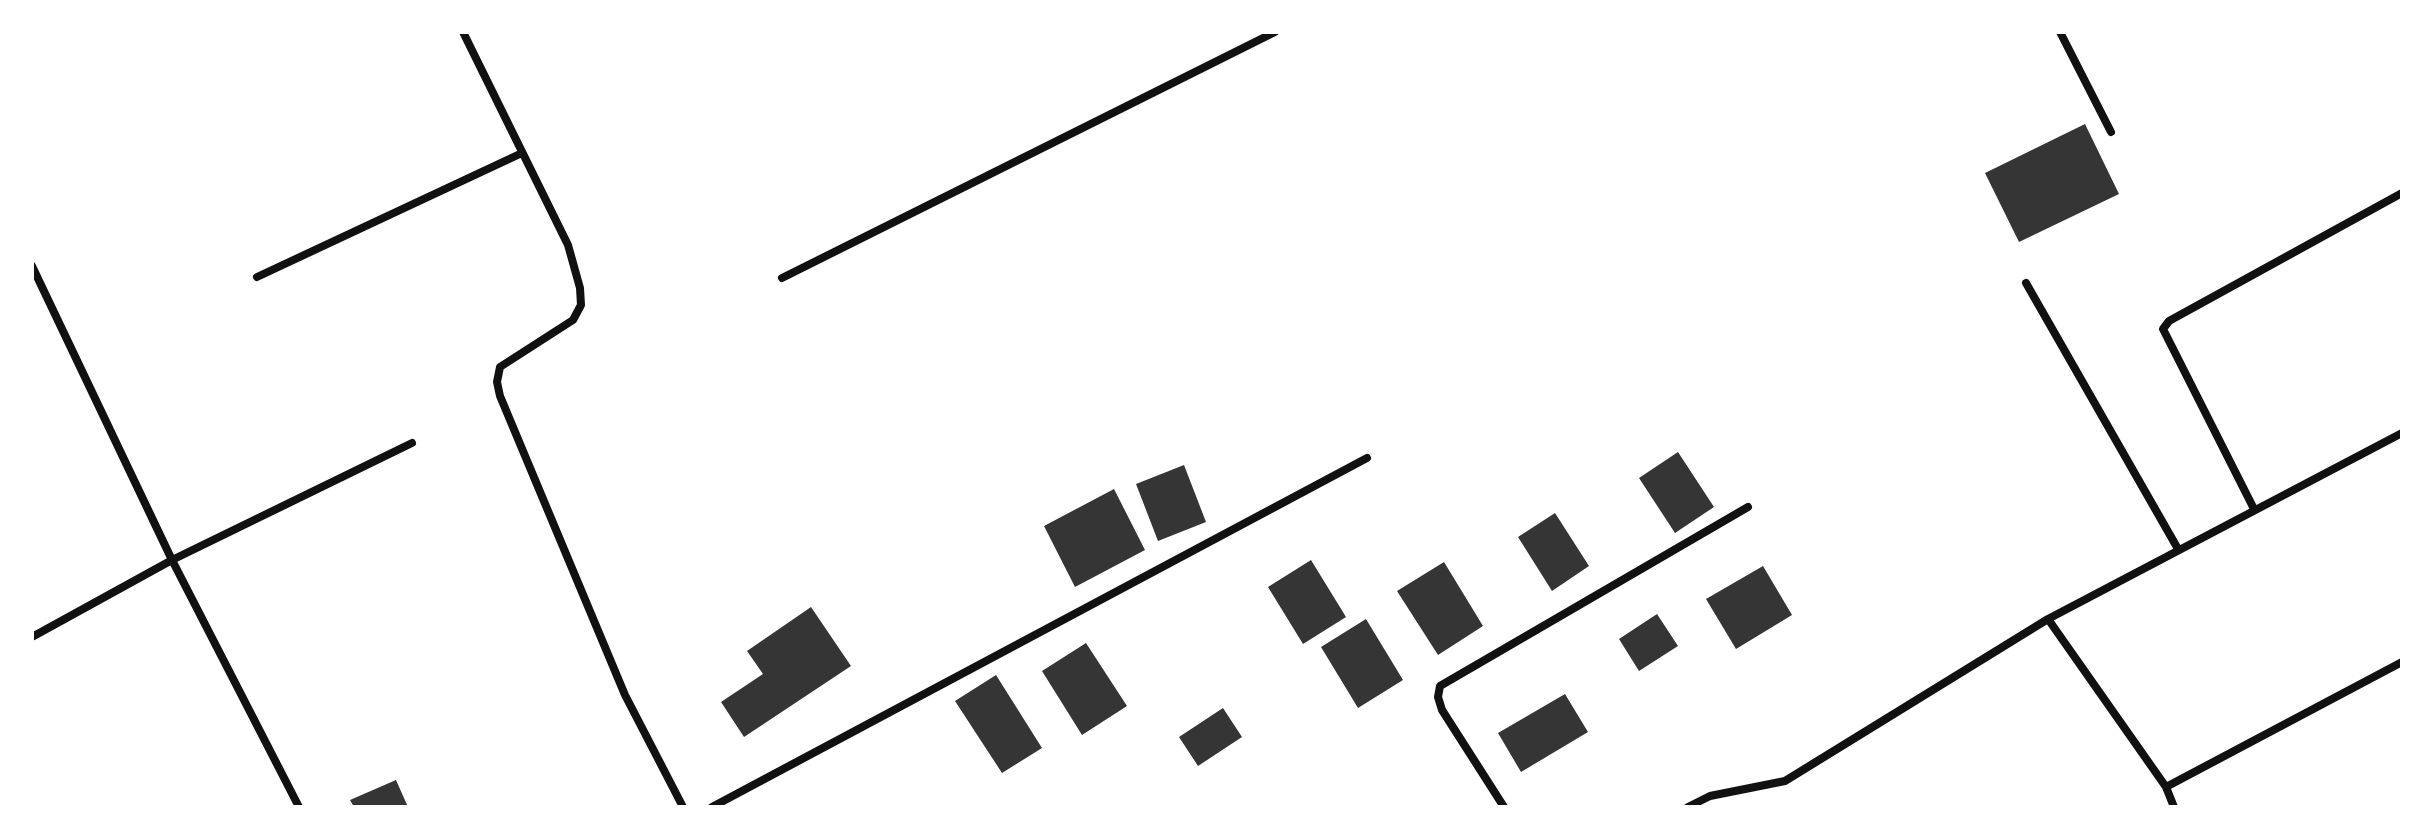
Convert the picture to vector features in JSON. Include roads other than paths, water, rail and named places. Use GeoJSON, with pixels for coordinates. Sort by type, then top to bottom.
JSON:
{"type":"FeatureCollection","features":[{"type":"Feature","properties":{"kind":"street"},"geometry":{"type":"LineString","coordinates":[[463,32],[568,245],[580,288],[581,305],[573,320],[500,367],[497,382],[526,463],[619,681],[683,807]]}},
{"type":"Feature","properties":{"kind":"street"},"geometry":{"type":"LineString","coordinates":[[782,278],[1275,32]]}},
{"type":"Feature","properties":{"kind":"street"},"geometry":{"type":"LineString","coordinates":[[2060,32],[2111,132]]}},
{"type":"Feature","properties":{"kind":"street"},"geometry":{"type":"LineString","coordinates":[[257,277],[522,153]]}},
{"type":"Feature","properties":{"kind":"street"},"geometry":{"type":"LineString","coordinates":[[2254,509],[2163,329],[2169,321],[2402,193]]}},
{"type":"Feature","properties":{"kind":"street"},"geometry":{"type":"LineString","coordinates":[[32,266],[172,560],[299,807]]}},
{"type":"Feature","properties":{"kind":"street"},"geometry":{"type":"LineString","coordinates":[[2026,283],[2178,549]]}},
{"type":"Feature","properties":{"kind":"street"},"geometry":{"type":"LineString","coordinates":[[1688,807],[1710,796],[1785,781],[2048,619],[2402,433]]}},
{"type":"Feature","properties":{"kind":"street"},"geometry":{"type":"LineString","coordinates":[[32,637],[172,560],[412,443]]}},
{"type":"Feature","properties":{"kind":"street"},"geometry":{"type":"LineString","coordinates":[[712,807],[1367,458]]}},
{"type":"Feature","properties":{"kind":"street"},"geometry":{"type":"LineString","coordinates":[[1504,807],[1442,710],[1438,697],[1440,686],[1748,507]]}},
{"type":"Feature","properties":{"kind":"street"},"geometry":{"type":"LineString","coordinates":[[2048,619],[2166,787],[2174,807]]}},
{"type":"Feature","properties":{"kind":"street"},"geometry":{"type":"LineString","coordinates":[[2166,787],[2402,662]]}}]}
